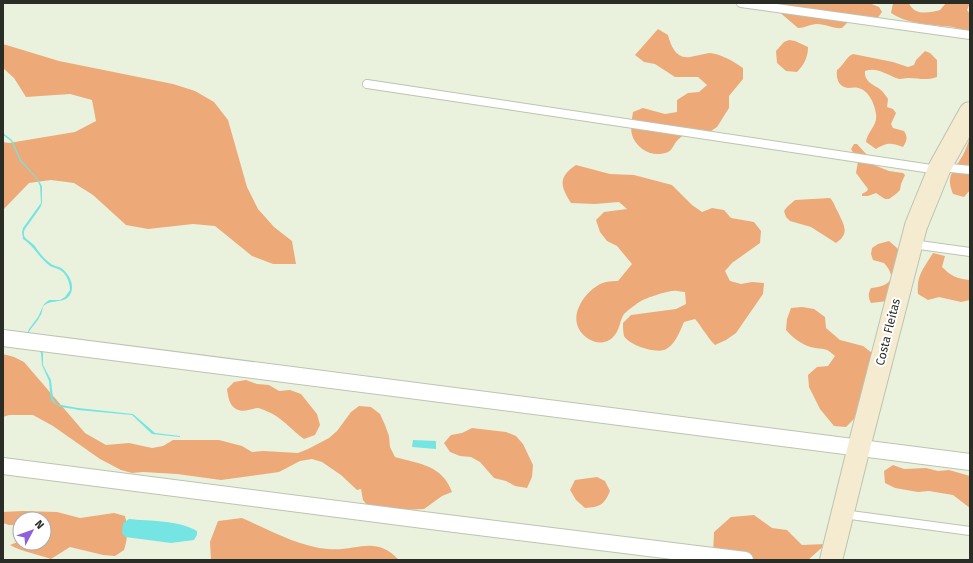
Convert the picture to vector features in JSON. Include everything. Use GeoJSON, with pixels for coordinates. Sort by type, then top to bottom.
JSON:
{"type":"FeatureCollection","features":[{"type":"Feature","properties":{"kind":"main road","name":"Costa Fleitas"},"geometry":{"type":"LineString","coordinates":[[831,560],[916,226],[939,168],[970,113]]}},
{"type":"Feature","properties":{"kind":"street"},"geometry":{"type":"LineString","coordinates":[[3,338],[859,446],[970,462]]}},
{"type":"Feature","properties":{"kind":"street"},"geometry":{"type":"LineString","coordinates":[[3,466],[745,560]]}},
{"type":"Feature","properties":{"kind":"lane"},"geometry":{"type":"LineString","coordinates":[[741,3],[970,35]]}},
{"type":"Feature","properties":{"kind":"lane"},"geometry":{"type":"LineString","coordinates":[[367,84],[939,168],[970,170]]}},
{"type":"Feature","properties":{"kind":"lane"},"geometry":{"type":"LineString","coordinates":[[911,244],[970,252]]}},
{"type":"Feature","properties":{"kind":"lane"},"geometry":{"type":"LineString","coordinates":[[842,514],[970,531]]}},
{"type":"Feature","properties":{"kind":"shaded area"},"geometry":{"type":"Polygon","coordinates":[[[741,3],[869,3],[879,7],[882,12],[877,19],[850,20],[842,28],[817,24],[798,28],[777,10],[741,3]]]}},
{"type":"Feature","properties":{"kind":"shaded area"},"geometry":{"type":"Polygon","coordinates":[[[893,3],[909,3],[914,10],[927,13],[940,10],[946,3],[970,3],[967,10],[970,14],[970,32],[953,27],[923,24],[903,19],[891,13],[893,3]]]}},
{"type":"Feature","properties":{"kind":"shaded area"},"geometry":{"type":"Polygon","coordinates":[[[658,29],[668,35],[675,51],[681,56],[690,57],[713,53],[722,56],[743,68],[743,79],[729,96],[729,108],[717,127],[708,133],[685,134],[668,152],[662,154],[651,153],[642,149],[634,140],[631,129],[633,112],[643,108],[665,114],[677,112],[677,100],[688,93],[699,92],[707,85],[698,77],[675,77],[655,64],[644,62],[635,55],[658,29]]]}},
{"type":"Feature","properties":{"kind":"shaded area"},"geometry":{"type":"Polygon","coordinates":[[[789,40],[808,47],[805,61],[797,72],[786,71],[777,63],[776,51],[784,42],[789,40]]]}},
{"type":"Feature","properties":{"kind":"shaded area"},"geometry":{"type":"Polygon","coordinates":[[[3,44],[59,61],[173,84],[195,91],[214,102],[228,120],[247,187],[258,209],[274,227],[292,241],[296,264],[273,264],[252,256],[215,226],[193,224],[148,229],[126,225],[93,195],[74,183],[51,180],[29,183],[3,210],[3,142],[9,143],[75,132],[96,121],[92,100],[70,94],[26,97],[14,78],[3,68],[3,44]]]}},
{"type":"Feature","properties":{"kind":"shaded area"},"geometry":{"type":"Polygon","coordinates":[[[925,51],[930,53],[937,60],[937,77],[926,79],[899,79],[877,70],[865,71],[868,81],[882,91],[888,99],[887,107],[893,109],[896,113],[891,124],[893,128],[904,131],[906,137],[903,147],[889,144],[883,145],[876,149],[866,142],[876,118],[873,102],[862,89],[842,86],[837,79],[837,70],[853,54],[893,62],[908,67],[914,65],[916,60],[925,51]]]}},
{"type":"Feature","properties":{"kind":"shaded area"},"geometry":{"type":"Polygon","coordinates":[[[970,137],[970,190],[964,197],[953,194],[950,178],[963,155],[970,137]]]}},
{"type":"Feature","properties":{"kind":"shaded area"},"geometry":{"type":"Polygon","coordinates":[[[854,144],[857,144],[867,155],[869,163],[889,171],[903,173],[905,175],[900,190],[896,194],[889,199],[885,199],[876,193],[868,196],[862,196],[862,194],[868,189],[856,173],[858,161],[851,149],[854,144]]]}},
{"type":"Feature","properties":{"kind":"shaded area"},"geometry":{"type":"Polygon","coordinates":[[[576,165],[610,174],[634,175],[672,185],[692,205],[702,212],[712,208],[724,210],[731,218],[754,222],[761,231],[760,243],[732,263],[725,271],[730,281],[741,284],[752,282],[764,283],[763,294],[736,333],[715,345],[695,319],[684,322],[674,342],[668,348],[660,351],[642,348],[624,336],[623,323],[631,315],[676,309],[686,304],[685,292],[676,291],[666,292],[634,305],[624,314],[616,334],[610,340],[605,342],[595,342],[582,334],[577,322],[577,315],[582,301],[587,294],[600,284],[618,281],[632,264],[617,246],[607,241],[600,232],[596,220],[604,212],[627,209],[619,202],[595,204],[571,203],[567,197],[563,187],[564,178],[570,169],[576,165]]]}},
{"type":"Feature","properties":{"kind":"shaded area"},"geometry":{"type":"Polygon","coordinates":[[[830,198],[844,224],[845,232],[841,239],[836,243],[811,227],[790,221],[786,217],[784,211],[795,200],[830,198]]]}},
{"type":"Feature","properties":{"kind":"shaded area"},"geometry":{"type":"Polygon","coordinates":[[[889,241],[897,248],[906,262],[888,301],[871,303],[869,299],[869,292],[871,288],[887,284],[891,278],[891,274],[884,263],[873,260],[871,254],[872,248],[878,244],[889,241]]]}},
{"type":"Feature","properties":{"kind":"shaded area"},"geometry":{"type":"Polygon","coordinates":[[[933,253],[945,256],[942,267],[948,273],[961,279],[970,280],[970,300],[961,302],[939,297],[928,300],[918,294],[919,277],[933,253]]]}},
{"type":"Feature","properties":{"kind":"shaded area"},"geometry":{"type":"Polygon","coordinates":[[[802,307],[814,309],[825,317],[826,328],[840,340],[863,346],[872,353],[861,408],[854,419],[846,427],[834,426],[820,409],[809,387],[808,375],[817,367],[828,366],[835,356],[825,349],[802,344],[786,330],[787,319],[791,308],[802,307]]]}},
{"type":"Feature","properties":{"kind":"shaded area"},"geometry":{"type":"Polygon","coordinates":[[[3,354],[24,362],[85,433],[106,445],[129,443],[152,448],[163,446],[173,440],[219,440],[242,446],[252,452],[263,451],[298,453],[329,438],[337,431],[351,412],[359,406],[371,407],[380,414],[389,436],[390,447],[395,457],[421,464],[436,471],[448,483],[452,492],[442,496],[424,509],[370,509],[363,500],[361,489],[357,490],[341,475],[322,462],[312,459],[300,461],[279,472],[221,480],[177,474],[143,472],[132,473],[121,470],[100,459],[53,426],[33,415],[9,415],[3,417],[3,354]]]}},
{"type":"Feature","properties":{"kind":"shaded area"},"geometry":{"type":"Polygon","coordinates":[[[246,380],[257,384],[269,385],[279,391],[290,390],[301,394],[317,414],[320,425],[315,435],[304,439],[276,416],[261,409],[257,408],[241,411],[236,409],[229,400],[227,389],[234,382],[246,380]]]}},
{"type":"Feature","properties":{"kind":"shaded area"},"geometry":{"type":"Polygon","coordinates":[[[472,428],[506,432],[516,436],[523,444],[533,465],[532,477],[527,488],[515,486],[506,481],[494,478],[480,462],[471,457],[460,456],[450,452],[444,443],[451,435],[462,433],[472,428]]]}},
{"type":"Feature","properties":{"kind":"shaded area"},"geometry":{"type":"Polygon","coordinates":[[[893,465],[904,469],[926,468],[938,471],[949,470],[970,476],[970,508],[953,495],[929,491],[918,492],[895,488],[885,483],[884,471],[893,465]]]}},
{"type":"Feature","properties":{"kind":"shaded area"},"geometry":{"type":"Polygon","coordinates":[[[597,477],[605,481],[610,491],[606,499],[601,504],[594,507],[585,508],[576,500],[570,490],[575,480],[597,477]]]}},
{"type":"Feature","properties":{"kind":"shaded area"},"geometry":{"type":"Polygon","coordinates":[[[3,512],[12,512],[12,525],[3,523],[3,512]]]}},
{"type":"Feature","properties":{"kind":"shaded area"},"geometry":{"type":"Polygon","coordinates":[[[52,512],[80,518],[114,513],[125,516],[127,533],[124,550],[115,556],[103,555],[70,547],[51,559],[26,551],[52,551],[52,512]]]}},
{"type":"Feature","properties":{"kind":"shaded area"},"geometry":{"type":"Polygon","coordinates":[[[754,515],[772,528],[787,530],[802,545],[826,544],[808,560],[710,560],[713,556],[714,532],[731,517],[754,515]]]}},
{"type":"Feature","properties":{"kind":"shaded area"},"geometry":{"type":"Polygon","coordinates":[[[242,518],[284,537],[317,548],[338,549],[373,546],[390,552],[399,560],[211,560],[210,542],[218,521],[242,518]]]}},
{"type":"Feature","properties":{"kind":"water"},"geometry":{"type":"Polygon","coordinates":[[[3,133],[12,140],[21,160],[37,178],[42,186],[42,203],[25,229],[24,234],[27,240],[34,245],[41,255],[52,265],[61,268],[65,272],[71,280],[72,286],[70,295],[67,298],[63,300],[50,302],[43,307],[41,315],[28,334],[29,329],[38,317],[44,304],[49,300],[60,300],[65,297],[70,288],[68,279],[64,273],[46,263],[23,239],[23,228],[41,203],[40,186],[36,178],[20,161],[11,141],[3,135],[3,133]]]}},
{"type":"Feature","properties":{"kind":"water"},"geometry":{"type":"Polygon","coordinates":[[[39,350],[43,353],[43,365],[51,380],[53,398],[56,404],[133,414],[155,433],[180,437],[152,434],[132,415],[78,410],[57,405],[51,400],[49,381],[42,365],[41,353],[39,350]]]}},
{"type":"Feature","properties":{"kind":"water"},"geometry":{"type":"Polygon","coordinates":[[[413,440],[436,441],[436,449],[412,447],[413,440]]]}},
{"type":"Feature","properties":{"kind":"water"},"geometry":{"type":"Polygon","coordinates":[[[129,519],[182,525],[197,531],[197,535],[194,540],[171,543],[125,537],[122,533],[123,523],[129,519]]]}}]}
